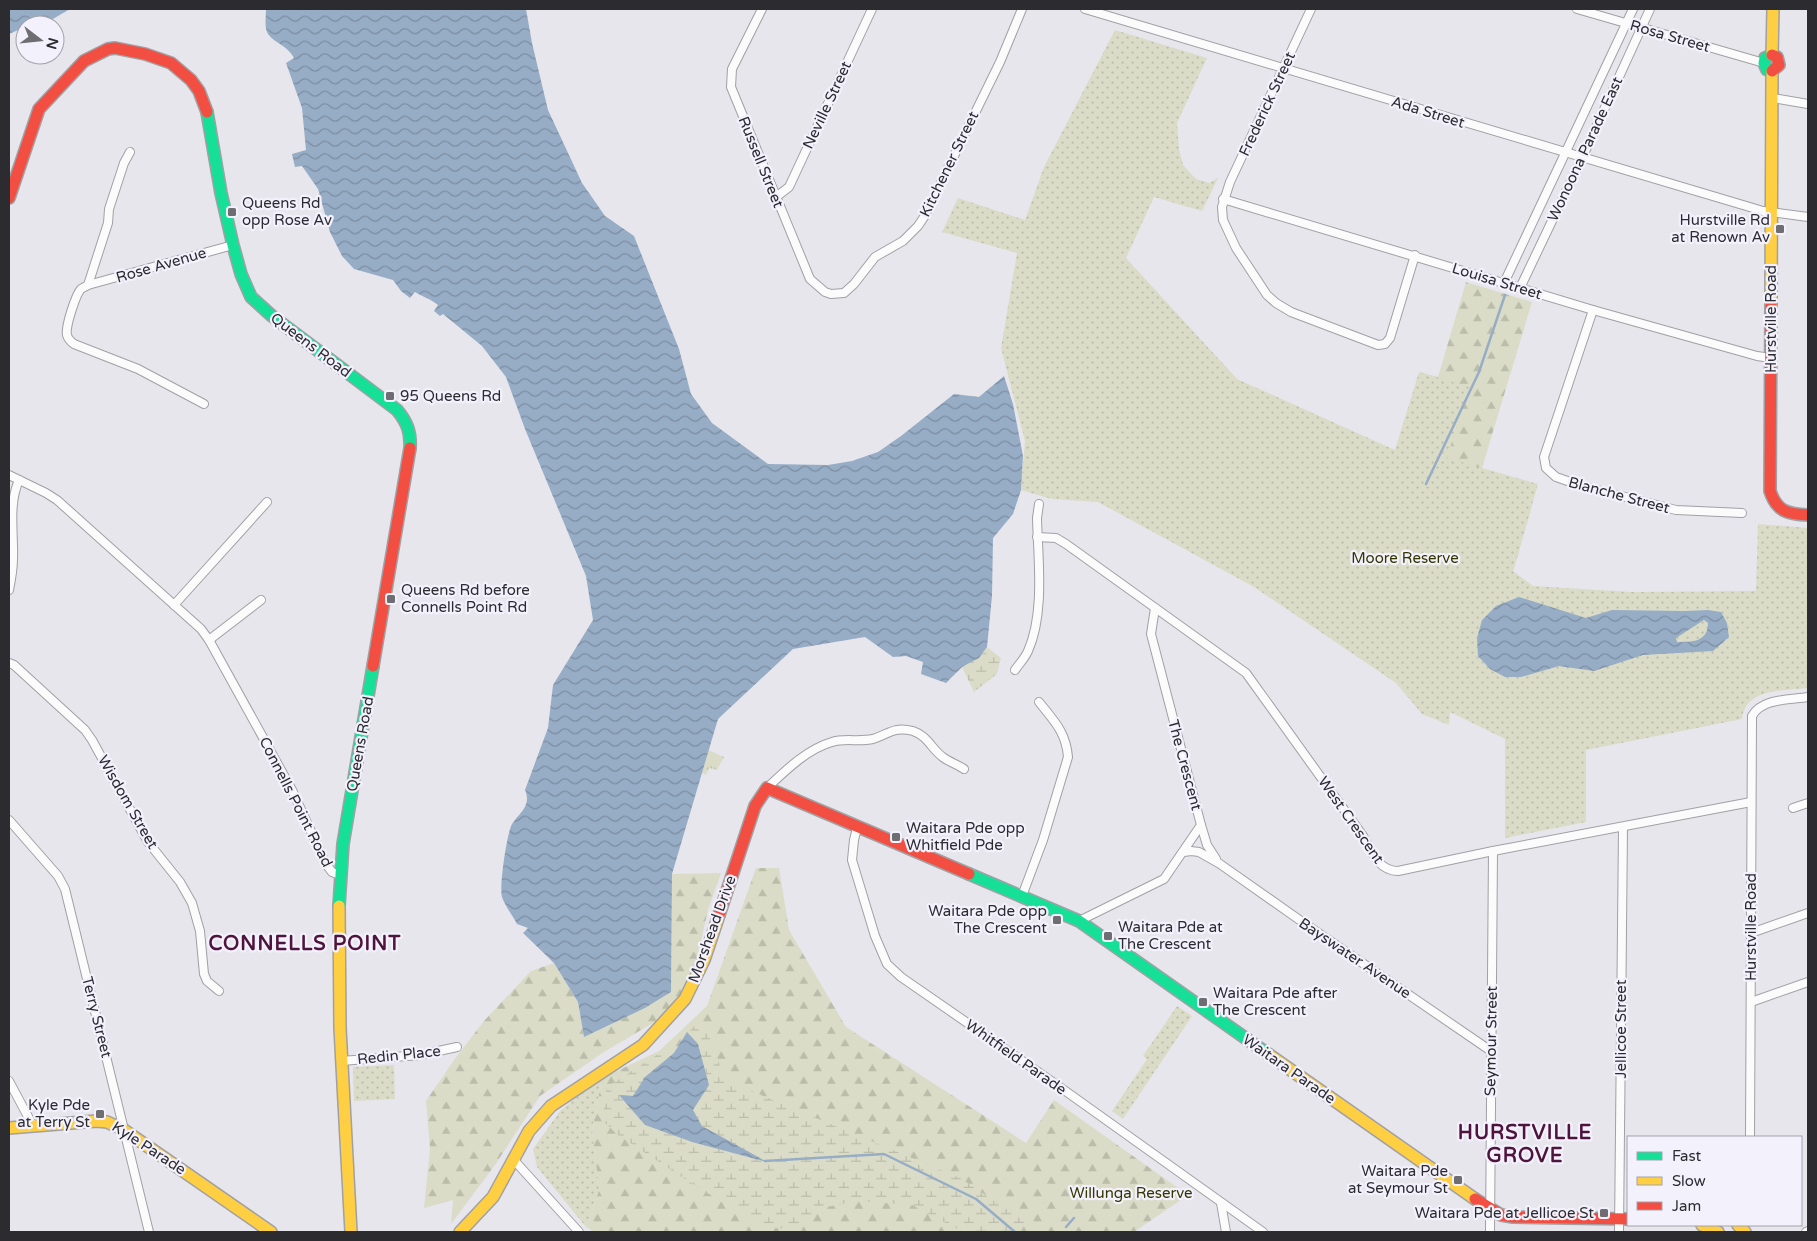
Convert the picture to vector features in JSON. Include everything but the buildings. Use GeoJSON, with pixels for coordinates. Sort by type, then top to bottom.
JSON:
{"type":"FeatureCollection","features":[{"type":"Feature","properties":{"kind":"street","name":"Russell Street"},"geometry":{"type":"LineString","coordinates":[[762,9],[732,69],[731,87],[810,279],[825,292],[831,294],[844,293]]}},
{"type":"Feature","properties":{"kind":"street","name":"Neville Street"},"geometry":{"type":"LineString","coordinates":[[776,197],[789,187],[872,9]]}},
{"type":"Feature","properties":{"kind":"street","name":"Kitchener Street"},"geometry":{"type":"LineString","coordinates":[[844,293],[854,284],[875,257],[904,241],[924,217],[1003,55],[1022,9]]}},
{"type":"Feature","properties":{"kind":"street","name":"Ada Street"},"geometry":{"type":"LineString","coordinates":[[1085,9],[1762,211],[1808,217]]}},
{"type":"Feature","properties":{"kind":"street","name":"Frederick Street"},"geometry":{"type":"LineString","coordinates":[[1224,199],[1230,182],[1311,9]]}},
{"type":"Feature","properties":{"kind":"street","name":"Rosa Street"},"geometry":{"type":"LineString","coordinates":[[1577,9],[1769,63]]}},
{"type":"Feature","properties":{"kind":"street","name":"Wonoona Parade East"},"geometry":{"type":"LineString","coordinates":[[1504,283],[1633,9]]}},
{"type":"Feature","properties":{"kind":"street","name":"Wonoona Parade East"},"geometry":{"type":"LineString","coordinates":[[1520,288],[1650,9]]}},
{"type":"Feature","properties":{"kind":"street","name":"Hurstville Road"},"geometry":{"type":"LineString","coordinates":[[1773,9],[1769,63],[1773,98],[1770,491],[1776,506],[1785,512],[1808,515]]}},
{"type":"Feature","properties":{"kind":"street","name":"Queens Road"},"geometry":{"type":"LineString","coordinates":[[9,198],[37,114],[43,104],[81,64],[90,57],[112,48],[156,56],[175,65],[190,78],[202,96],[208,116],[221,193],[233,245],[241,274],[251,297],[272,316],[389,403],[402,415],[409,427],[411,434],[408,462],[343,844],[340,874]]}},
{"type":"Feature","properties":{"kind":"street"},"geometry":{"type":"LineString","coordinates":[[1773,98],[1808,104]]}},
{"type":"Feature","properties":{"kind":"street","name":"Rose Avenue"},"geometry":{"type":"LineString","coordinates":[[88,285],[108,224],[109,209],[124,163],[130,152]]}},
{"type":"Feature","properties":{"kind":"street"},"geometry":{"type":"LineString","coordinates":[[1224,199],[1222,217],[1236,248],[1261,288],[1272,299],[1297,314],[1374,344],[1383,345],[1390,338],[1415,256]]}},
{"type":"Feature","properties":{"kind":"street","name":"Louisa Street"},"geometry":{"type":"LineString","coordinates":[[1224,199],[1593,310],[1757,356],[1771,358]]}},
{"type":"Feature","properties":{"kind":"street","name":"Rose Avenue"},"geometry":{"type":"LineString","coordinates":[[204,404],[138,369],[74,344],[69,340],[66,332],[82,288],[233,245]]}},
{"type":"Feature","properties":{"kind":"street","name":"Blanche Street"},"geometry":{"type":"LineString","coordinates":[[1593,310],[1544,457],[1546,468],[1556,477],[1582,486],[1676,510],[1742,513]]}},
{"type":"Feature","properties":{"kind":"street","name":"Connells Point Road"},"geometry":{"type":"LineString","coordinates":[[9,475],[57,500],[201,630],[209,640],[292,790],[326,864],[332,872],[340,874],[341,1061],[351,1232]]}},
{"type":"Feature","properties":{"kind":"street"},"geometry":{"type":"LineString","coordinates":[[9,590],[14,557],[12,505],[14,492],[19,480]]}},
{"type":"Feature","properties":{"kind":"street"},"geometry":{"type":"LineString","coordinates":[[174,605],[267,502]]}},
{"type":"Feature","properties":{"kind":"street"},"geometry":{"type":"LineString","coordinates":[[1015,670],[1027,653],[1035,627],[1038,602],[1036,518],[1039,504]]}},
{"type":"Feature","properties":{"kind":"street","name":"West Crescent"},"geometry":{"type":"LineString","coordinates":[[1037,537],[1056,538],[1066,544],[1246,673],[1363,836],[1379,863],[1385,868],[1398,871],[1751,802]]}},
{"type":"Feature","properties":{"kind":"street"},"geometry":{"type":"LineString","coordinates":[[209,640],[261,600]]}},
{"type":"Feature","properties":{"kind":"street","name":"The Crescent"},"geometry":{"type":"LineString","coordinates":[[1079,921],[1160,882],[1168,876],[1201,825],[1151,634],[1155,608]]}},
{"type":"Feature","properties":{"kind":"street","name":"Wisdom Street"},"geometry":{"type":"LineString","coordinates":[[9,663],[14,665],[85,730],[92,740],[148,842],[186,891],[197,916],[204,974],[207,981],[219,991]]}},
{"type":"Feature","properties":{"kind":"street","name":"Hurstville Road"},"geometry":{"type":"LineString","coordinates":[[1750,1136],[1752,716],[1757,710],[1767,704],[1808,697]]}},
{"type":"Feature","properties":{"kind":"street"},"geometry":{"type":"LineString","coordinates":[[1022,896],[1043,840],[1068,757],[1067,743],[1061,730],[1039,702]]}},
{"type":"Feature","properties":{"kind":"street","name":"Morshead Drive"},"geometry":{"type":"LineString","coordinates":[[513,1160],[529,1131],[550,1106],[643,1045],[686,999],[704,960],[753,813],[767,788],[785,772],[822,745],[834,741],[856,742],[874,738],[896,728],[927,738],[943,758],[964,769]]}},
{"type":"Feature","properties":{"kind":"street","name":"Waitara Parade"},"geometry":{"type":"LineString","coordinates":[[767,788],[857,828],[1079,921],[1489,1209],[1502,1215],[1513,1217],[1624,1219]]}},
{"type":"Feature","properties":{"kind":"street"},"geometry":{"type":"LineString","coordinates":[[1793,808],[1808,803]]}},
{"type":"Feature","properties":{"kind":"street","name":"Terry Street"},"geometry":{"type":"LineString","coordinates":[[9,820],[58,876],[65,889],[149,1232]]}},
{"type":"Feature","properties":{"kind":"street","name":"Bayswater Avenue"},"geometry":{"type":"LineString","coordinates":[[1201,825],[1207,845],[1220,864]]}},
{"type":"Feature","properties":{"kind":"street","name":"Jellicoe Street"},"geometry":{"type":"LineString","coordinates":[[1619,1232],[1624,1219],[1623,827]]}},
{"type":"Feature","properties":{"kind":"street","name":"Whitfield Parade"},"geometry":{"type":"LineString","coordinates":[[857,828],[852,860],[887,964],[901,978],[1263,1232]]}},
{"type":"Feature","properties":{"kind":"street","name":"Seymour Street"},"geometry":{"type":"LineString","coordinates":[[1490,1232],[1493,851]]}},
{"type":"Feature","properties":{"kind":"street","name":"Bayswater Avenue"},"geometry":{"type":"LineString","coordinates":[[1184,852],[1199,852],[1220,864],[1301,922],[1491,1051]]}},
{"type":"Feature","properties":{"kind":"street"},"geometry":{"type":"LineString","coordinates":[[1751,933],[1808,913]]}},
{"type":"Feature","properties":{"kind":"street"},"geometry":{"type":"LineString","coordinates":[[1751,1002],[1808,983]]}},
{"type":"Feature","properties":{"kind":"street","name":"Redin Place"},"geometry":{"type":"LineString","coordinates":[[341,1061],[420,1055],[457,1047]]}},
{"type":"Feature","properties":{"kind":"street"},"geometry":{"type":"LineString","coordinates":[[9,1081],[33,1126]]}},
{"type":"Feature","properties":{"kind":"street","name":"Kyle Parade"},"geometry":{"type":"LineString","coordinates":[[9,1128],[102,1120],[124,1130],[271,1232]]}},
{"type":"Feature","properties":{"kind":"street"},"geometry":{"type":"LineString","coordinates":[[460,1232],[493,1197],[513,1160],[579,1232]]}},
{"type":"Feature","properties":{"kind":"street"},"geometry":{"type":"LineString","coordinates":[[1221,1203],[1226,1232]]}},
{"type":"Feature","properties":{"kind":"street"},"geometry":{"type":"LineString","coordinates":[[1704,1226],[1718,1232]]}},
{"type":"Feature","properties":{"kind":"street"},"geometry":{"type":"LineString","coordinates":[[1748,1232],[1755,1232]]}},
{"type":"Feature","properties":{"kind":"green space","name":"Moore Reserve"},"geometry":{"type":"Polygon","coordinates":[[[1115,30],[1207,58],[1177,123],[1179,149],[1183,165],[1196,179],[1209,183],[1218,178],[1202,211],[1154,197],[1126,258],[1237,379],[1395,450],[1419,372],[1469,387],[1447,458],[1538,484],[1513,571],[1533,586],[1631,592],[1756,591],[1758,524],[1808,528],[1808,688],[1777,691],[1758,696],[1745,709],[1742,719],[1586,750],[1586,822],[1505,838],[1505,739],[1450,712],[1449,725],[1422,714],[1396,683],[1254,587],[1098,502],[1052,499],[1021,490],[1025,441],[1001,348],[1017,253],[942,232],[958,198],[1025,220],[1044,167],[1115,30]]]}},
{"type":"Feature","properties":{"kind":"green space"},"geometry":{"type":"Polygon","coordinates":[[[1466,282],[1532,302],[1482,468],[1518,493],[1532,506],[1513,572],[1470,533],[1419,372],[1438,377],[1466,282]]]}},
{"type":"Feature","properties":{"kind":"green space"},"geometry":{"type":"Polygon","coordinates":[[[987,647],[1001,658],[997,674],[974,692],[962,667],[979,658],[987,647]]]}},
{"type":"Feature","properties":{"kind":"green space"},"geometry":{"type":"Polygon","coordinates":[[[708,750],[724,757],[717,770],[709,768],[706,775],[702,773],[708,750]]]}},
{"type":"Feature","properties":{"kind":"green space","name":"Willunga Reserve"},"geometry":{"type":"Polygon","coordinates":[[[756,868],[779,868],[789,930],[846,1027],[1026,1143],[1054,1100],[1188,1195],[1134,1232],[594,1232],[586,1227],[599,1190],[592,1130],[601,1084],[598,1080],[659,1051],[707,1006],[756,868]]]}},
{"type":"Feature","properties":{"kind":"green space"},"geometry":{"type":"Polygon","coordinates":[[[721,873],[708,910],[696,963],[681,999],[663,1017],[604,1052],[540,1096],[495,1165],[451,1224],[453,1200],[424,1208],[430,1149],[426,1101],[484,1021],[531,971],[554,963],[578,1002],[584,1037],[645,1008],[671,992],[672,874],[721,873]]]}},
{"type":"Feature","properties":{"kind":"green space"},"geometry":{"type":"Polygon","coordinates":[[[1177,1006],[1192,1016],[1123,1119],[1112,1111],[1147,1059],[1143,1056],[1177,1006]]]}},
{"type":"Feature","properties":{"kind":"green space"},"geometry":{"type":"Polygon","coordinates":[[[704,1022],[725,1080],[960,1178],[1026,1222],[1017,1232],[963,1232],[912,1205],[857,1201],[817,1209],[798,1231],[759,1225],[617,1134],[602,1120],[607,1087],[666,1049],[674,1053],[645,1077],[633,1096],[620,1095],[645,1125],[692,1142],[765,1161],[702,1126],[693,1111],[698,1044],[687,1032],[704,1022]]]}},
{"type":"Feature","properties":{"kind":"green space"},"geometry":{"type":"Polygon","coordinates":[[[394,1065],[395,1099],[354,1101],[353,1067],[394,1065]]]}},
{"type":"Feature","properties":{"kind":"green space"},"geometry":{"type":"Polygon","coordinates":[[[598,1080],[601,1084],[592,1130],[599,1190],[586,1227],[537,1167],[533,1149],[560,1111],[598,1080]]]}},
{"type":"Feature","properties":{"kind":"water"},"geometry":{"type":"Polygon","coordinates":[[[9,9],[70,9],[60,15],[15,15],[15,31],[9,34],[9,9]]]}},
{"type":"Feature","properties":{"kind":"water"},"geometry":{"type":"Polygon","coordinates":[[[264,9],[526,9],[548,110],[582,183],[605,216],[634,236],[679,349],[691,394],[712,423],[768,464],[828,465],[852,461],[878,452],[954,394],[979,397],[1004,376],[1013,404],[1023,456],[1021,490],[1013,514],[993,538],[992,596],[987,647],[979,658],[962,667],[946,683],[921,674],[923,662],[906,656],[893,657],[865,637],[793,649],[718,719],[672,874],[671,992],[645,1008],[584,1037],[578,1002],[554,963],[523,933],[528,928],[517,924],[503,900],[501,891],[510,829],[526,805],[527,796],[525,790],[548,728],[553,685],[593,620],[586,576],[525,429],[506,377],[482,346],[443,314],[440,316],[434,311],[438,305],[415,292],[410,298],[401,291],[393,280],[354,269],[342,256],[330,232],[318,189],[302,166],[295,167],[292,154],[306,150],[302,108],[286,63],[294,58],[288,50],[268,34],[266,10],[264,9]]]}},
{"type":"Feature","properties":{"kind":"water"},"geometry":{"type":"Polygon","coordinates":[[[1519,597],[1586,618],[1612,610],[1708,610],[1721,612],[1727,623],[1729,637],[1713,651],[1643,655],[1594,671],[1559,666],[1521,677],[1505,677],[1490,669],[1478,656],[1477,638],[1482,620],[1496,606],[1519,597]],[[1704,620],[1676,638],[1677,642],[1698,640],[1705,634],[1708,623],[1704,620]]]}},
{"type":"Feature","properties":{"kind":"water"},"geometry":{"type":"Polygon","coordinates":[[[687,1032],[698,1044],[709,1085],[693,1110],[702,1126],[767,1162],[692,1142],[645,1125],[619,1095],[633,1096],[645,1077],[674,1053],[687,1032]]]}},
{"type":"Feature","properties":{"kind":"waterway"},"geometry":{"type":"LineString","coordinates":[[1426,484],[1479,372],[1505,295]]}},
{"type":"Feature","properties":{"kind":"waterway"},"geometry":{"type":"LineString","coordinates":[[765,1161],[884,1154],[976,1199],[1015,1232]]}},
{"type":"Feature","properties":{"kind":"waterway"},"geometry":{"type":"LineString","coordinates":[[1066,1227],[1074,1218]]}},
{"type":"Feature","properties":{"kind":"traffic: fast"},"geometry":{"type":"LineString","coordinates":[[1772,55],[1765,58],[1764,63],[1767,70],[1772,71]]}},
{"type":"Feature","properties":{"kind":"traffic: fast"},"geometry":{"type":"LineString","coordinates":[[207,112],[221,193],[233,245],[241,274],[251,297],[272,316],[397,410],[408,428],[410,448]]}},
{"type":"Feature","properties":{"kind":"traffic: fast"},"geometry":{"type":"LineString","coordinates":[[339,906],[343,844],[373,666]]}},
{"type":"Feature","properties":{"kind":"traffic: fast"},"geometry":{"type":"LineString","coordinates":[[969,874],[1079,921],[1268,1054]]}},
{"type":"Feature","properties":{"kind":"traffic: slow"},"geometry":{"type":"LineString","coordinates":[[1772,55],[1773,9]]}},
{"type":"Feature","properties":{"kind":"traffic: slow"},"geometry":{"type":"LineString","coordinates":[[1771,304],[1772,71]]}},
{"type":"Feature","properties":{"kind":"traffic: slow"},"geometry":{"type":"LineString","coordinates":[[339,906],[340,1028],[351,1232]]}},
{"type":"Feature","properties":{"kind":"traffic: slow"},"geometry":{"type":"LineString","coordinates":[[460,1232],[493,1197],[529,1131],[551,1106],[643,1045],[685,999],[704,960],[719,915]]}},
{"type":"Feature","properties":{"kind":"traffic: slow"},"geometry":{"type":"LineString","coordinates":[[1268,1054],[1475,1199]]}},
{"type":"Feature","properties":{"kind":"traffic: slow"},"geometry":{"type":"LineString","coordinates":[[9,1128],[96,1121],[107,1122],[124,1130],[271,1232]]}},
{"type":"Feature","properties":{"kind":"traffic: slow"},"geometry":{"type":"LineString","coordinates":[[1704,1226],[1718,1232]]}},
{"type":"Feature","properties":{"kind":"traffic: slow"},"geometry":{"type":"LineString","coordinates":[[1739,1226],[1745,1232]]}},
{"type":"Feature","properties":{"kind":"traffic: jam"},"geometry":{"type":"LineString","coordinates":[[9,198],[39,109],[84,61],[108,49],[115,48],[145,54],[171,63],[191,80],[199,91],[207,112]]}},
{"type":"Feature","properties":{"kind":"traffic: jam"},"geometry":{"type":"LineString","coordinates":[[1772,55],[1777,57],[1779,65],[1772,71]]}},
{"type":"Feature","properties":{"kind":"traffic: jam"},"geometry":{"type":"LineString","coordinates":[[1771,304],[1770,491],[1780,508],[1789,513],[1808,515]]}},
{"type":"Feature","properties":{"kind":"traffic: jam"},"geometry":{"type":"LineString","coordinates":[[373,666],[410,448]]}},
{"type":"Feature","properties":{"kind":"traffic: jam"},"geometry":{"type":"LineString","coordinates":[[719,915],[755,806],[767,788],[969,874]]}},
{"type":"Feature","properties":{"kind":"traffic: jam"},"geometry":{"type":"LineString","coordinates":[[1475,1199],[1501,1215],[1513,1217],[1627,1219]]}},
{"type":"Feature","properties":{"kind":"place","name":"Queens Rd opp Rose Av"},"geometry":{"type":"Point","coordinates":[232,212]}},
{"type":"Feature","properties":{"kind":"place","name":"Hurstville Rd at Renown Av"},"geometry":{"type":"Point","coordinates":[1780,229]}},
{"type":"Feature","properties":{"kind":"place","name":"95 Queens Rd"},"geometry":{"type":"Point","coordinates":[390,396]}},
{"type":"Feature","properties":{"kind":"place","name":"Queens Rd before Connells Point Rd"},"geometry":{"type":"Point","coordinates":[391,599]}},
{"type":"Feature","properties":{"kind":"place","name":"Waitara Pde opp Whitfield Pde"},"geometry":{"type":"Point","coordinates":[896,837]}},
{"type":"Feature","properties":{"kind":"place","name":"Waitara Pde opp The Crescent"},"geometry":{"type":"Point","coordinates":[1057,920]}},
{"type":"Feature","properties":{"kind":"place","name":"Waitara Pde at The Crescent"},"geometry":{"type":"Point","coordinates":[1108,936]}},
{"type":"Feature","properties":{"kind":"place","name":"Waitara Pde after The Crescent"},"geometry":{"type":"Point","coordinates":[1203,1002]}},
{"type":"Feature","properties":{"kind":"place","name":"Kyle Pde at Terry St"},"geometry":{"type":"Point","coordinates":[100,1114]}},
{"type":"Feature","properties":{"kind":"place","name":"Waitara Pde at Seymour St"},"geometry":{"type":"Point","coordinates":[1458,1180]}},
{"type":"Feature","properties":{"kind":"place","name":"Waitara Pde at Jellicoe St"},"geometry":{"type":"Point","coordinates":[1604,1213]}},
{"type":"Feature","properties":{"kind":"district","name":"CONNELLS POINT"},"geometry":{"type":"Point","coordinates":[305,944]}},
{"type":"Feature","properties":{"kind":"district","name":"HURSTVILLE GROVE"},"geometry":{"type":"Point","coordinates":[1525,1144]}}]}
